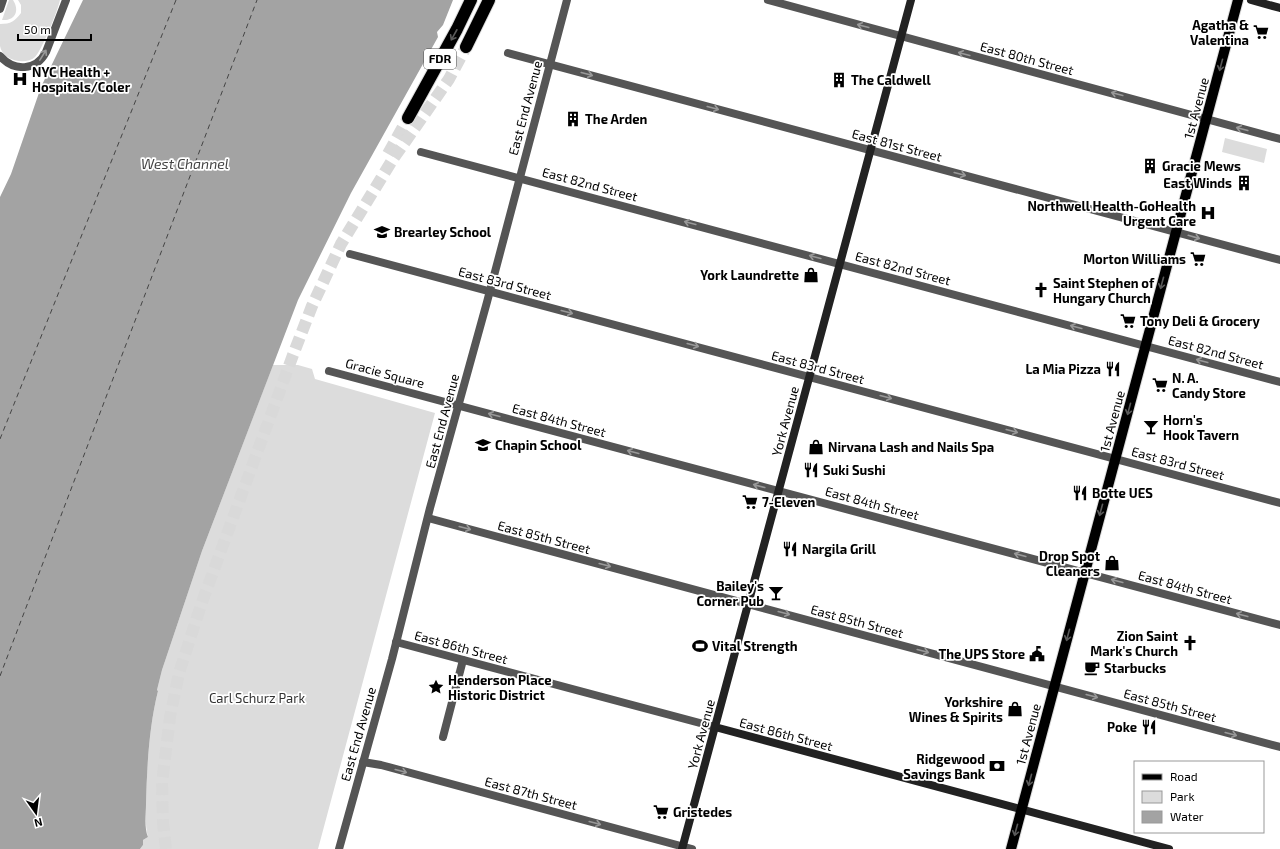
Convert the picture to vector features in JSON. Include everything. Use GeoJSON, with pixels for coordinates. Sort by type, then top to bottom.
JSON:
{"type":"FeatureCollection","features":[{"type":"Feature","properties":{"kind":"highway","name":"FDR"},"geometry":{"type":"LineString","coordinates":[[408,118],[457,29],[471,0]]}},
{"type":"Feature","properties":{"kind":"highway","name":"FDR"},"geometry":{"type":"LineString","coordinates":[[466,47],[489,0]]}},
{"type":"Feature","properties":{"kind":"main road","name":"York Avenue"},"geometry":{"type":"LineString","coordinates":[[683,848],[910,0]]}},
{"type":"Feature","properties":{"kind":"main road","name":"1st Avenue"},"geometry":{"type":"LineString","coordinates":[[1011,849],[1238,0]]}},
{"type":"Feature","properties":{"kind":"main road"},"geometry":{"type":"LineString","coordinates":[[1251,0],[1280,8]]}},
{"type":"Feature","properties":{"kind":"main road","name":"East 86th Street"},"geometry":{"type":"LineString","coordinates":[[715,727],[1169,849]]}},
{"type":"Feature","properties":{"kind":"street"},"geometry":{"type":"LineString","coordinates":[[0,9],[3,0]]}},
{"type":"Feature","properties":{"kind":"street"},"geometry":{"type":"LineString","coordinates":[[0,56],[10,64],[21,67],[37,64],[46,52],[66,0]]}},
{"type":"Feature","properties":{"kind":"street","name":"East End Avenue"},"geometry":{"type":"LineString","coordinates":[[339,849],[364,762],[567,0]]}},
{"type":"Feature","properties":{"kind":"street","name":"East 80th Street"},"geometry":{"type":"LineString","coordinates":[[768,0],[1280,139]]}},
{"type":"Feature","properties":{"kind":"street","name":"East 81st Street"},"geometry":{"type":"LineString","coordinates":[[508,53],[1280,260]]}},
{"type":"Feature","properties":{"kind":"street","name":"East 82nd Street"},"geometry":{"type":"LineString","coordinates":[[421,152],[1280,382]]}},
{"type":"Feature","properties":{"kind":"street","name":"East 83rd Street"},"geometry":{"type":"LineString","coordinates":[[350,254],[1280,503]]}},
{"type":"Feature","properties":{"kind":"street","name":"Gracie Square"},"geometry":{"type":"LineString","coordinates":[[329,371],[458,405]]}},
{"type":"Feature","properties":{"kind":"street","name":"East 84th Street"},"geometry":{"type":"LineString","coordinates":[[458,405],[1280,625]]}},
{"type":"Feature","properties":{"kind":"street","name":"East 85th Street"},"geometry":{"type":"LineString","coordinates":[[428,518],[1280,747]]}},
{"type":"Feature","properties":{"kind":"street","name":"East 86th Street"},"geometry":{"type":"LineString","coordinates":[[396,642],[715,727]]}},
{"type":"Feature","properties":{"kind":"street"},"geometry":{"type":"LineString","coordinates":[[442,737],[463,660]]}},
{"type":"Feature","properties":{"kind":"street","name":"East 87th Street"},"geometry":{"type":"LineString","coordinates":[[364,762],[388,767],[683,848],[692,849]]}},
{"type":"Feature","properties":{"kind":"green space"},"geometry":{"type":"Polygon","coordinates":[[[9,0],[13,0],[15,4],[15,14],[10,19],[2,20],[9,0]]]}},
{"type":"Feature","properties":{"kind":"green space"},"geometry":{"type":"Polygon","coordinates":[[[18,0],[60,0],[42,47],[35,57],[26,61],[9,58],[2,51],[0,46],[0,24],[12,22],[21,13],[21,5],[18,0]]]}},
{"type":"Feature","properties":{"kind":"green space"},"geometry":{"type":"Polygon","coordinates":[[[1225,138],[1267,149],[1264,163],[1222,152],[1225,138]]]}},
{"type":"Feature","properties":{"kind":"green space","name":"Carl Schurz Park"},"geometry":{"type":"Polygon","coordinates":[[[273,365],[298,365],[312,369],[315,379],[435,413],[318,849],[140,849],[143,845],[143,840],[148,837],[146,829],[146,816],[149,747],[152,718],[162,670],[202,551],[273,365]]]}},
{"type":"Feature","properties":{"kind":"water","name":"West Channel"},"geometry":{"type":"Polygon","coordinates":[[[83,0],[453,0],[443,25],[437,32],[438,37],[351,193],[298,300],[202,551],[162,670],[157,690],[152,718],[148,761],[146,829],[148,837],[143,840],[143,845],[140,849],[0,849],[0,197],[11,174],[41,87],[83,0]]]}},
{"type":"Feature","properties":{"kind":"ferry route"},"geometry":{"type":"LineString","coordinates":[[0,439],[176,0]]}},
{"type":"Feature","properties":{"kind":"ferry route"},"geometry":{"type":"LineString","coordinates":[[0,676],[257,0]]}},
{"type":"Feature","properties":{"kind":"tunnel"},"geometry":{"type":"LineString","coordinates":[[166,849],[163,823],[162,783],[170,717],[179,673],[202,602],[293,355],[312,306],[341,244],[393,159],[449,79],[466,47]]}},
{"type":"Feature","properties":{"kind":"tunnel"},"geometry":{"type":"LineString","coordinates":[[388,154],[408,118]]}},
{"type":"Feature","properties":{"kind":"place","name":"Agatha & Valentina"},"geometry":{"type":"Point","coordinates":[1261,32]}},
{"type":"Feature","properties":{"kind":"place","name":"NYC Health + Hospitals/Coler"},"geometry":{"type":"Point","coordinates":[20,79]}},
{"type":"Feature","properties":{"kind":"place","name":"The Caldwell"},"geometry":{"type":"Point","coordinates":[839,80]}},
{"type":"Feature","properties":{"kind":"place","name":"The Arden"},"geometry":{"type":"Point","coordinates":[573,119]}},
{"type":"Feature","properties":{"kind":"place","name":"Gracie Mews"},"geometry":{"type":"Point","coordinates":[1150,166]}},
{"type":"Feature","properties":{"kind":"place","name":"East Winds"},"geometry":{"type":"Point","coordinates":[1244,183]}},
{"type":"Feature","properties":{"kind":"place","name":"Northwell Health-GoHealth Urgent Care"},"geometry":{"type":"Point","coordinates":[1208,213]}},
{"type":"Feature","properties":{"kind":"place","name":"Brearley School"},"geometry":{"type":"Point","coordinates":[382,232]}},
{"type":"Feature","properties":{"kind":"place","name":"Morton Williams"},"geometry":{"type":"Point","coordinates":[1198,259]}},
{"type":"Feature","properties":{"kind":"place","name":"York Laundrette"},"geometry":{"type":"Point","coordinates":[811,275]}},
{"type":"Feature","properties":{"kind":"place","name":"Saint Stephen of Hungary Church"},"geometry":{"type":"Point","coordinates":[1041,290]}},
{"type":"Feature","properties":{"kind":"place","name":"Tony Deli & Grocery"},"geometry":{"type":"Point","coordinates":[1128,321]}},
{"type":"Feature","properties":{"kind":"place","name":"La Mia Pizza"},"geometry":{"type":"Point","coordinates":[1113,369]}},
{"type":"Feature","properties":{"kind":"place","name":"N. A. Candy Store"},"geometry":{"type":"Point","coordinates":[1160,385]}},
{"type":"Feature","properties":{"kind":"place","name":"Horn's Hook Tavern"},"geometry":{"type":"Point","coordinates":[1151,427]}},
{"type":"Feature","properties":{"kind":"place","name":"Chapin School"},"geometry":{"type":"Point","coordinates":[483,445]}},
{"type":"Feature","properties":{"kind":"place","name":"Nirvana Lash and Nails Spa"},"geometry":{"type":"Point","coordinates":[816,447]}},
{"type":"Feature","properties":{"kind":"place","name":"Suki Sushi"},"geometry":{"type":"Point","coordinates":[811,470]}},
{"type":"Feature","properties":{"kind":"place","name":"Botte UES"},"geometry":{"type":"Point","coordinates":[1080,493]}},
{"type":"Feature","properties":{"kind":"place","name":"7-Eleven"},"geometry":{"type":"Point","coordinates":[750,502]}},
{"type":"Feature","properties":{"kind":"place","name":"Nargila Grill"},"geometry":{"type":"Point","coordinates":[790,549]}},
{"type":"Feature","properties":{"kind":"place","name":"Drop Spot Cleaners"},"geometry":{"type":"Point","coordinates":[1112,563]}},
{"type":"Feature","properties":{"kind":"place","name":"Bailey's Corner Pub"},"geometry":{"type":"Point","coordinates":[776,593]}},
{"type":"Feature","properties":{"kind":"place","name":"Zion Saint Mark's Church"},"geometry":{"type":"Point","coordinates":[1190,643]}},
{"type":"Feature","properties":{"kind":"place","name":"Vital Strength"},"geometry":{"type":"Point","coordinates":[700,646]}},
{"type":"Feature","properties":{"kind":"place","name":"The UPS Store"},"geometry":{"type":"Point","coordinates":[1037,654]}},
{"type":"Feature","properties":{"kind":"place","name":"Starbucks"},"geometry":{"type":"Point","coordinates":[1092,668]}},
{"type":"Feature","properties":{"kind":"place","name":"Henderson Place Historic District"},"geometry":{"type":"Point","coordinates":[436,687]}},
{"type":"Feature","properties":{"kind":"place","name":"Yorkshire Wines & Spirits"},"geometry":{"type":"Point","coordinates":[1015,709]}},
{"type":"Feature","properties":{"kind":"place","name":"Poke"},"geometry":{"type":"Point","coordinates":[1149,727]}},
{"type":"Feature","properties":{"kind":"place","name":"Ridgewood Savings Bank"},"geometry":{"type":"Point","coordinates":[997,766]}},
{"type":"Feature","properties":{"kind":"place","name":"Gristedes"},"geometry":{"type":"Point","coordinates":[661,812]}}]}
